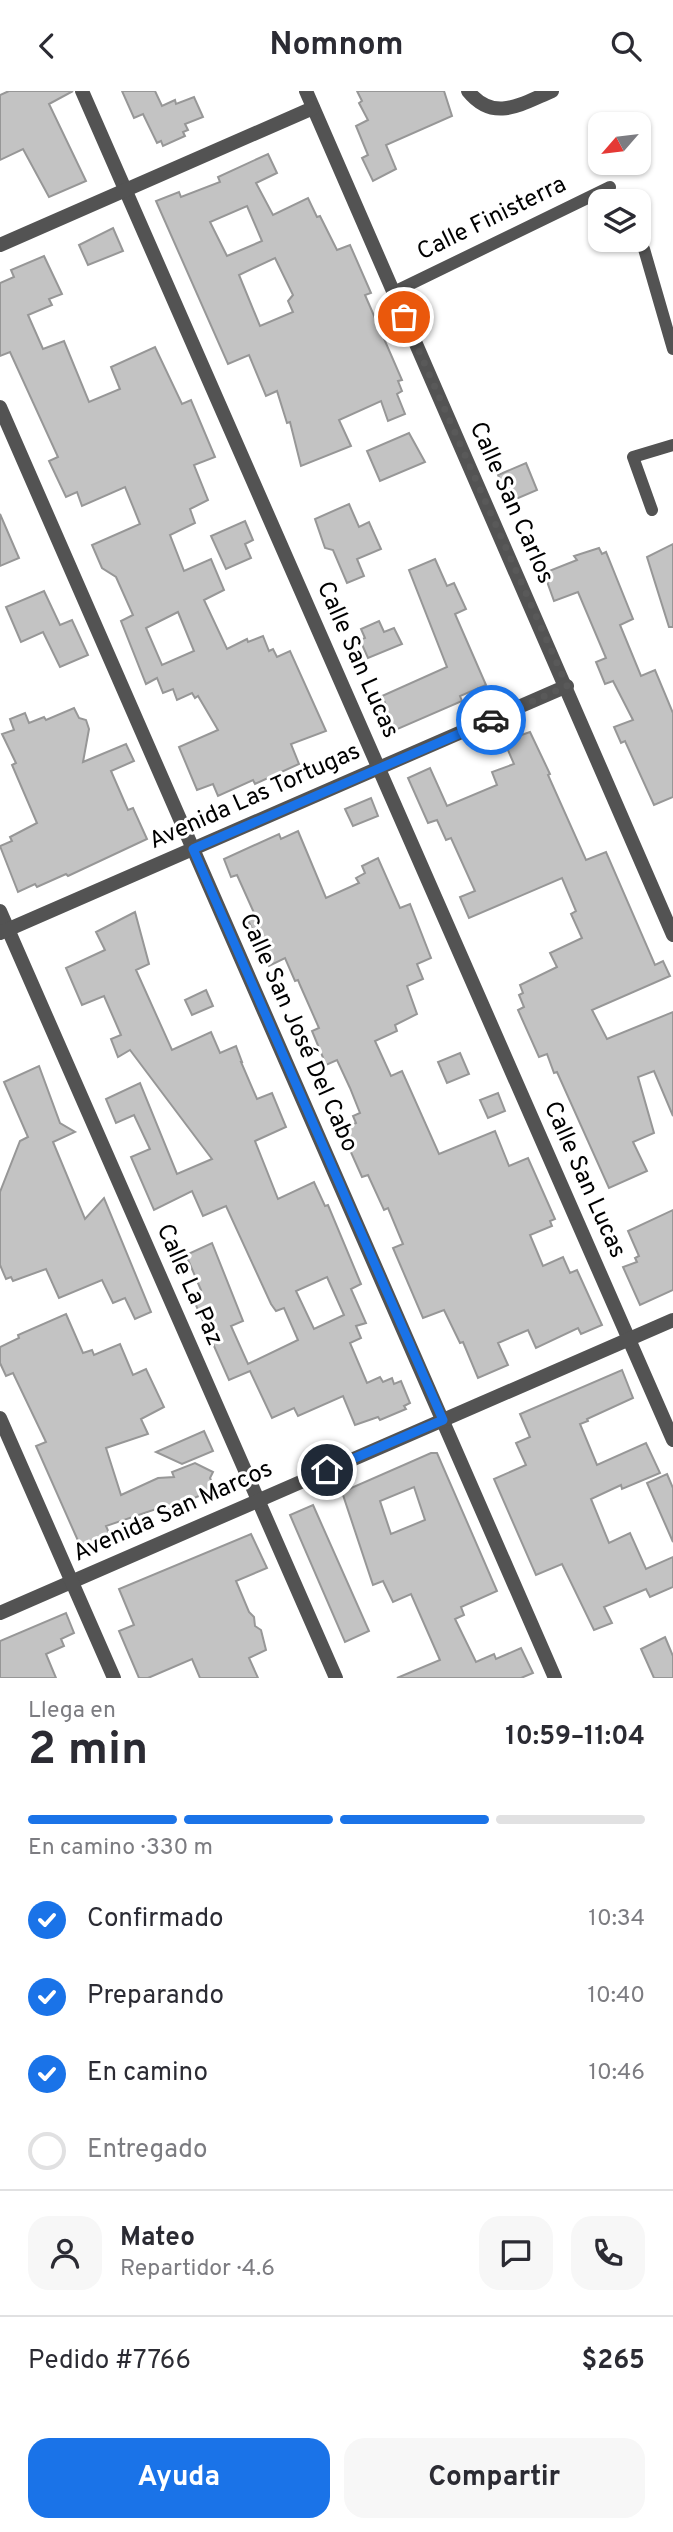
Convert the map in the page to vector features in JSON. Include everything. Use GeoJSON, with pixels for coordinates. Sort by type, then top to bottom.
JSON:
{"type":"FeatureCollection","features":[{"type":"Feature","properties":{"kind":"street","name":"Calle San Lucas"},"geometry":{"type":"LineString","coordinates":[[82,91],[673,1440]]}},
{"type":"Feature","properties":{"kind":"street","name":"Calle San Carlos"},"geometry":{"type":"LineString","coordinates":[[306,91],[673,935]]}},
{"type":"Feature","properties":{"kind":"street"},"geometry":{"type":"LineString","coordinates":[[468,91],[483,105],[506,110],[552,91]]}},
{"type":"Feature","properties":{"kind":"street"},"geometry":{"type":"LineString","coordinates":[[0,245],[313,108]]}},
{"type":"Feature","properties":{"kind":"street","name":"Calle San José Del Cabo"},"geometry":{"type":"LineString","coordinates":[[0,407],[555,1678]]}},
{"type":"Feature","properties":{"kind":"street","name":"Avenida Las Tortugas"},"geometry":{"type":"LineString","coordinates":[[4,932],[567,686]]}},
{"type":"Feature","properties":{"kind":"street","name":"Calle La Paz"},"geometry":{"type":"LineString","coordinates":[[0,911],[4,932],[336,1678]]}},
{"type":"Feature","properties":{"kind":"street","name":"Avenida San Marcos"},"geometry":{"type":"LineString","coordinates":[[0,1613],[673,1320]]}},
{"type":"Feature","properties":{"kind":"street"},"geometry":{"type":"LineString","coordinates":[[0,1418],[114,1678]]}},
{"type":"Feature","properties":{"kind":"lane","name":"Calle Finisterra"},"geometry":{"type":"LineString","coordinates":[[394,292],[610,187]]}},
{"type":"Feature","properties":{"kind":"lane"},"geometry":{"type":"LineString","coordinates":[[644,252],[673,349]]}},
{"type":"Feature","properties":{"kind":"lane"},"geometry":{"type":"LineString","coordinates":[[652,510],[633,457],[673,445]]}},
{"type":"Feature","properties":{"kind":"building"},"geometry":{"type":"Polygon","coordinates":[[[9,91],[73,91],[49,104],[86,181],[49,197],[23,149],[0,160],[0,95],[9,91]]]}},
{"type":"Feature","properties":{"kind":"building"},"geometry":{"type":"Polygon","coordinates":[[[122,91],[155,91],[162,106],[175,100],[176,104],[194,97],[203,117],[185,124],[188,130],[183,132],[185,136],[163,146],[161,141],[157,143],[143,114],[134,118],[122,91]]]}},
{"type":"Feature","properties":{"kind":"building"},"geometry":{"type":"Polygon","coordinates":[[[357,91],[444,91],[452,116],[386,145],[396,169],[373,181],[362,158],[368,155],[356,126],[368,120],[359,103],[362,101],[357,91]]]}},
{"type":"Feature","properties":{"kind":"building"},"geometry":{"type":"Polygon","coordinates":[[[268,154],[277,173],[256,183],[273,215],[308,198],[337,250],[350,245],[371,293],[365,295],[402,380],[398,381],[402,391],[397,394],[405,414],[388,421],[381,401],[339,420],[351,446],[301,466],[290,422],[287,423],[277,391],[266,396],[249,355],[228,364],[156,201],[179,192],[181,197],[220,182],[218,177],[268,154]],[[247,206],[210,222],[227,256],[262,241],[247,206]],[[275,258],[239,275],[260,326],[293,312],[288,301],[293,295],[275,258]]]}},
{"type":"Feature","properties":{"kind":"building"},"geometry":{"type":"Polygon","coordinates":[[[113,228],[123,251],[88,265],[79,245],[113,228]]]}},
{"type":"Feature","properties":{"kind":"building"},"geometry":{"type":"Polygon","coordinates":[[[44,256],[62,294],[49,299],[52,305],[28,315],[43,349],[64,341],[89,402],[120,389],[111,367],[155,347],[182,404],[191,400],[215,457],[194,465],[208,500],[190,509],[195,523],[170,535],[184,571],[211,559],[224,590],[204,600],[227,649],[247,639],[248,642],[263,636],[269,651],[273,649],[277,657],[290,651],[326,731],[291,744],[299,764],[255,784],[253,780],[218,796],[213,784],[197,790],[179,747],[218,730],[198,696],[195,698],[192,693],[177,700],[173,689],[163,693],[157,678],[146,684],[121,621],[133,615],[116,577],[102,568],[92,545],[140,524],[125,487],[82,506],[77,492],[66,497],[49,461],[58,457],[10,352],[0,356],[0,283],[14,277],[11,270],[44,256]],[[178,612],[146,628],[162,665],[194,651],[178,612]]]}},
{"type":"Feature","properties":{"kind":"building"},"geometry":{"type":"Polygon","coordinates":[[[409,433],[425,462],[380,481],[367,451],[409,433]]]}},
{"type":"Feature","properties":{"kind":"building"},"geometry":{"type":"Polygon","coordinates":[[[526,463],[537,490],[509,502],[498,475],[526,463]]]}},
{"type":"Feature","properties":{"kind":"building"},"geometry":{"type":"Polygon","coordinates":[[[349,504],[359,527],[369,522],[381,549],[357,559],[364,576],[347,583],[333,550],[325,548],[315,519],[349,504]]]}},
{"type":"Feature","properties":{"kind":"building"},"geometry":{"type":"Polygon","coordinates":[[[0,514],[19,558],[0,566],[0,514]]]}},
{"type":"Feature","properties":{"kind":"building"},"geometry":{"type":"Polygon","coordinates":[[[245,521],[253,540],[245,544],[251,558],[226,569],[211,536],[245,521]]]}},
{"type":"Feature","properties":{"kind":"building"},"geometry":{"type":"Polygon","coordinates":[[[673,544],[673,627],[669,627],[647,557],[673,544]]]}},
{"type":"Feature","properties":{"kind":"building"},"geometry":{"type":"Polygon","coordinates":[[[599,548],[602,554],[606,552],[633,619],[620,625],[641,676],[655,670],[673,713],[673,797],[654,805],[625,741],[621,743],[614,727],[633,720],[613,681],[605,684],[596,662],[606,658],[578,592],[554,601],[544,573],[577,560],[574,556],[599,548]]]}},
{"type":"Feature","properties":{"kind":"building"},"geometry":{"type":"Polygon","coordinates":[[[435,559],[447,586],[454,583],[466,609],[455,614],[486,685],[460,696],[462,701],[393,731],[387,728],[378,709],[386,705],[382,696],[447,667],[409,570],[435,559]]]}},
{"type":"Feature","properties":{"kind":"building"},"geometry":{"type":"Polygon","coordinates":[[[44,591],[60,625],[72,620],[88,655],[60,667],[43,632],[21,642],[6,607],[44,591]]]}},
{"type":"Feature","properties":{"kind":"building"},"geometry":{"type":"Polygon","coordinates":[[[379,621],[384,632],[394,628],[402,644],[368,658],[360,640],[365,638],[361,629],[379,621]]]}},
{"type":"Feature","properties":{"kind":"building"},"geometry":{"type":"Polygon","coordinates":[[[74,708],[79,718],[86,720],[89,729],[83,762],[126,744],[134,761],[111,771],[128,810],[133,808],[147,839],[68,876],[66,874],[18,892],[0,846],[12,841],[10,837],[37,823],[12,765],[16,763],[2,734],[14,730],[10,719],[25,713],[29,723],[44,717],[46,720],[74,708]]]}},
{"type":"Feature","properties":{"kind":"building"},"geometry":{"type":"Polygon","coordinates":[[[530,732],[586,860],[606,852],[655,965],[663,961],[670,976],[592,1010],[607,1039],[673,1012],[673,1116],[654,1071],[638,1077],[654,1133],[633,1142],[647,1171],[609,1188],[557,1072],[554,1073],[547,1054],[539,1057],[518,1010],[524,1007],[519,995],[523,993],[520,985],[557,967],[550,953],[582,938],[571,914],[576,911],[562,878],[469,918],[460,897],[475,891],[451,838],[446,840],[437,820],[428,823],[408,778],[430,768],[447,806],[497,785],[492,772],[514,764],[504,741],[530,732]]]}},
{"type":"Feature","properties":{"kind":"building"},"geometry":{"type":"Polygon","coordinates":[[[371,798],[378,816],[353,826],[345,809],[371,798]]]}},
{"type":"Feature","properties":{"kind":"building"},"geometry":{"type":"Polygon","coordinates":[[[298,831],[326,898],[359,883],[356,878],[365,873],[362,866],[378,858],[400,908],[410,904],[431,958],[417,964],[423,979],[407,986],[417,1014],[395,1025],[397,1031],[375,1041],[391,1076],[402,1071],[439,1154],[495,1131],[509,1166],[528,1158],[555,1219],[550,1221],[552,1226],[530,1235],[543,1266],[563,1257],[570,1273],[577,1270],[602,1325],[581,1334],[578,1328],[536,1348],[528,1330],[498,1343],[508,1365],[478,1378],[463,1342],[460,1343],[444,1310],[423,1318],[393,1248],[403,1244],[388,1208],[384,1210],[368,1175],[362,1177],[341,1130],[356,1123],[353,1116],[360,1113],[350,1088],[337,1060],[326,1065],[312,1031],[319,1028],[285,958],[269,966],[247,918],[255,915],[237,875],[231,877],[224,859],[279,834],[281,839],[298,831]]]}},
{"type":"Feature","properties":{"kind":"building"},"geometry":{"type":"Polygon","coordinates":[[[135,912],[149,964],[136,970],[172,1050],[211,1032],[220,1053],[236,1046],[257,1099],[272,1093],[286,1127],[255,1141],[278,1199],[314,1182],[325,1206],[328,1205],[361,1284],[351,1289],[366,1323],[356,1326],[361,1338],[350,1343],[367,1383],[380,1377],[383,1382],[392,1378],[394,1384],[401,1381],[410,1403],[404,1406],[406,1409],[380,1420],[378,1417],[355,1425],[343,1396],[298,1416],[294,1408],[272,1418],[250,1371],[229,1380],[191,1294],[201,1290],[186,1255],[212,1243],[243,1321],[231,1326],[248,1364],[298,1340],[284,1308],[276,1311],[271,1304],[226,1206],[203,1216],[192,1191],[154,1210],[131,1157],[150,1149],[134,1115],[116,1123],[106,1099],[140,1083],[177,1174],[212,1159],[130,1050],[118,1057],[111,1039],[121,1035],[104,996],[82,1005],[66,968],[105,950],[96,932],[135,912]],[[327,1277],[296,1291],[314,1329],[344,1315],[327,1277]]]}},
{"type":"Feature","properties":{"kind":"building"},"geometry":{"type":"Polygon","coordinates":[[[206,990],[213,1006],[192,1015],[185,1000],[206,990]]]}},
{"type":"Feature","properties":{"kind":"building"},"geometry":{"type":"Polygon","coordinates":[[[460,1053],[469,1074],[447,1083],[438,1062],[460,1053]]]}},
{"type":"Feature","properties":{"kind":"building"},"geometry":{"type":"Polygon","coordinates":[[[39,1066],[60,1123],[75,1132],[53,1142],[85,1219],[104,1198],[151,1312],[135,1319],[125,1298],[113,1303],[102,1280],[59,1298],[46,1269],[13,1281],[11,1277],[6,1279],[0,1265],[0,1192],[20,1141],[28,1137],[4,1082],[39,1066]]]}},
{"type":"Feature","properties":{"kind":"building"},"geometry":{"type":"Polygon","coordinates":[[[498,1093],[505,1111],[488,1118],[480,1100],[498,1093]]]}},
{"type":"Feature","properties":{"kind":"building"},"geometry":{"type":"Polygon","coordinates":[[[673,1210],[673,1290],[640,1305],[623,1267],[637,1262],[635,1258],[639,1256],[628,1231],[673,1210]]]}},
{"type":"Feature","properties":{"kind":"building"},"geometry":{"type":"Polygon","coordinates":[[[66,1314],[83,1353],[92,1350],[94,1355],[120,1344],[133,1375],[146,1369],[164,1407],[141,1419],[148,1434],[106,1448],[121,1495],[158,1478],[174,1477],[172,1472],[195,1463],[213,1472],[210,1478],[215,1489],[185,1502],[188,1507],[167,1516],[163,1515],[159,1508],[106,1526],[112,1540],[83,1552],[36,1446],[46,1442],[13,1373],[6,1376],[0,1363],[0,1347],[19,1338],[18,1335],[66,1314]]]}},
{"type":"Feature","properties":{"kind":"building"},"geometry":{"type":"Polygon","coordinates":[[[622,1370],[633,1398],[580,1424],[597,1465],[646,1443],[660,1473],[622,1489],[621,1485],[591,1499],[609,1543],[630,1533],[646,1569],[673,1557],[673,1587],[650,1597],[646,1589],[604,1607],[612,1623],[594,1630],[562,1564],[536,1575],[494,1479],[526,1465],[516,1443],[530,1437],[520,1414],[622,1370]]]}},
{"type":"Feature","properties":{"kind":"building"},"geometry":{"type":"Polygon","coordinates":[[[204,1431],[213,1451],[182,1464],[156,1452],[204,1431]]]}},
{"type":"Feature","properties":{"kind":"building"},"geometry":{"type":"Polygon","coordinates":[[[431,1453],[437,1453],[497,1591],[461,1607],[464,1615],[455,1619],[476,1662],[494,1654],[496,1659],[521,1648],[533,1673],[521,1678],[397,1678],[440,1660],[411,1594],[393,1602],[383,1581],[373,1585],[342,1492],[431,1453]],[[414,1487],[380,1501],[391,1534],[425,1520],[414,1487]]]}},
{"type":"Feature","properties":{"kind":"building"},"geometry":{"type":"Polygon","coordinates":[[[667,1474],[673,1488],[673,1542],[647,1483],[667,1474]]]}},
{"type":"Feature","properties":{"kind":"building"},"geometry":{"type":"Polygon","coordinates":[[[313,1505],[369,1631],[345,1642],[290,1515],[313,1505]]]}},
{"type":"Feature","properties":{"kind":"building"},"geometry":{"type":"Polygon","coordinates":[[[251,1534],[267,1568],[236,1581],[249,1612],[254,1617],[255,1626],[261,1630],[266,1650],[249,1658],[258,1678],[200,1678],[192,1659],[148,1678],[139,1678],[119,1631],[134,1625],[119,1589],[251,1534]]]}},
{"type":"Feature","properties":{"kind":"building"},"geometry":{"type":"Polygon","coordinates":[[[66,1613],[74,1633],[61,1639],[64,1646],[46,1654],[56,1678],[0,1678],[0,1641],[66,1613]]]}},
{"type":"Feature","properties":{"kind":"building"},"geometry":{"type":"Polygon","coordinates":[[[665,1637],[673,1656],[673,1678],[654,1678],[641,1649],[665,1637]]]}},
{"type":"Feature","properties":{"kind":"way so far"},"geometry":{"type":"LineString","coordinates":[[404,317],[567,686],[491,720]]}},
{"type":"Feature","properties":{"kind":"route"},"geometry":{"type":"LineString","coordinates":[[327,1470],[443,1420],[193,849],[491,720]]}}]}
